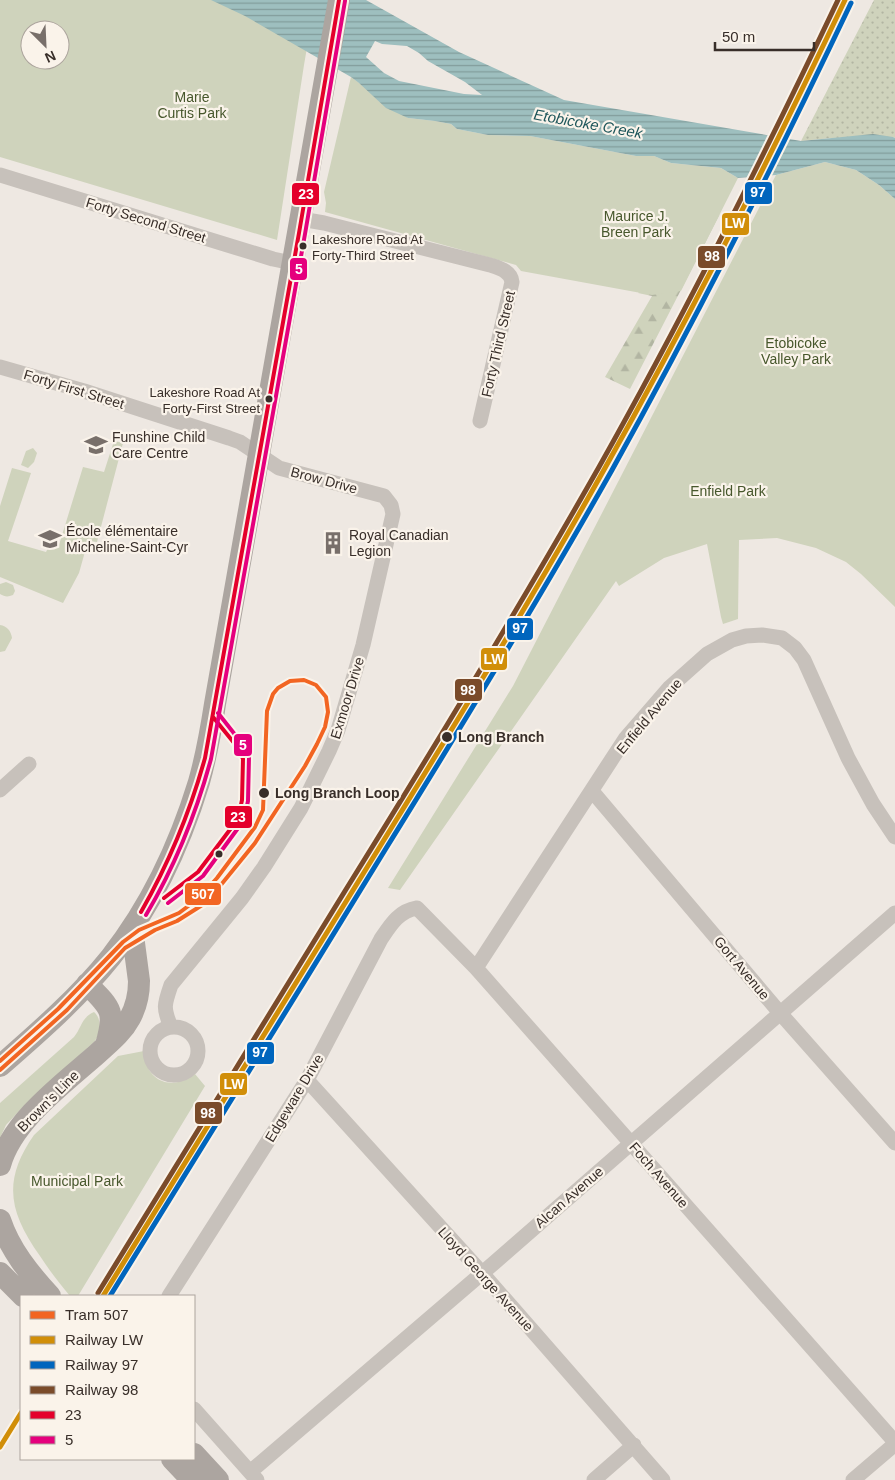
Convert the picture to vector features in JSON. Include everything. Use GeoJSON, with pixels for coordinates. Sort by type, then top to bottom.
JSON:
{"type":"FeatureCollection","features":[{"type":"Feature","properties":{"kind":"main road"},"geometry":{"type":"LineString","coordinates":[[0,1066],[45,1026],[87,984],[110,959],[132,928],[155,890],[166,867],[181,833],[199,782],[214,711],[339,0]]}},
{"type":"Feature","properties":{"kind":"main road","name":"Brown's Line"},"geometry":{"type":"LineString","coordinates":[[0,1165],[6,1148],[15,1132],[32,1112],[106,1046],[130,1018],[139,989],[132,928]]}},
{"type":"Feature","properties":{"kind":"main road"},"geometry":{"type":"LineString","coordinates":[[87,984],[102,999],[110,1011],[112,1020],[106,1046]]}},
{"type":"Feature","properties":{"kind":"main road"},"geometry":{"type":"LineString","coordinates":[[0,1220],[10,1244],[20,1260],[49,1295]]}},
{"type":"Feature","properties":{"kind":"main road"},"geometry":{"type":"LineString","coordinates":[[0,1273],[22,1295]]}},
{"type":"Feature","properties":{"kind":"main road"},"geometry":{"type":"LineString","coordinates":[[195,1455],[218,1480]]}},
{"type":"Feature","properties":{"kind":"main road"},"geometry":{"type":"LineString","coordinates":[[173,1460],[192,1480]]}},
{"type":"Feature","properties":{"kind":"street","name":"Forty Second Street"},"geometry":{"type":"LineString","coordinates":[[0,175],[272,259],[292,263]]}},
{"type":"Feature","properties":{"kind":"street","name":"Forty Third Street"},"geometry":{"type":"LineString","coordinates":[[301,219],[324,223],[490,265],[500,268],[512,277],[480,421]]}},
{"type":"Feature","properties":{"kind":"street","name":"Forty First Street"},"geometry":{"type":"LineString","coordinates":[[0,367],[84,391],[229,438],[240,442],[259,455]]}},
{"type":"Feature","properties":{"kind":"street","name":"Brow Drive"},"geometry":{"type":"LineString","coordinates":[[259,455],[279,468],[384,496],[389,502]]}},
{"type":"Feature","properties":{"kind":"street","name":"Exmoor Drive"},"geometry":{"type":"LineString","coordinates":[[171,1027],[165,1011],[171,985],[242,898],[264,867],[296,817],[329,752],[338,730],[372,609],[393,514],[389,502]]}},
{"type":"Feature","properties":{"kind":"street","name":"Enfield Avenue"},"geometry":{"type":"LineString","coordinates":[[476,968],[625,739],[670,687],[707,654],[732,640],[746,636],[772,636],[782,638],[795,648],[804,660],[848,758],[873,804],[895,837]]}},
{"type":"Feature","properties":{"kind":"street"},"geometry":{"type":"LineString","coordinates":[[0,790],[29,764]]}},
{"type":"Feature","properties":{"kind":"street","name":"Gort Avenue"},"geometry":{"type":"LineString","coordinates":[[592,791],[780,1013],[895,1143]]}},
{"type":"Feature","properties":{"kind":"street","name":"Edgeware Drive"},"geometry":{"type":"LineString","coordinates":[[169,1295],[307,1080],[381,938],[395,918],[412,909],[417,908],[421,911]]}},
{"type":"Feature","properties":{"kind":"street","name":"Foch Avenue"},"geometry":{"type":"LineString","coordinates":[[421,911],[476,968],[895,1443]]}},
{"type":"Feature","properties":{"kind":"street","name":"Alcan Avenue"},"geometry":{"type":"LineString","coordinates":[[254,1476],[630,1143],[895,914]]}},
{"type":"Feature","properties":{"kind":"street","name":"Lloyd George Avenue"},"geometry":{"type":"LineString","coordinates":[[307,1080],[482,1273],[664,1480]]}},
{"type":"Feature","properties":{"kind":"street"},"geometry":{"type":"LineString","coordinates":[[195,1410],[254,1476]]}},
{"type":"Feature","properties":{"kind":"street"},"geometry":{"type":"LineString","coordinates":[[853,1480],[895,1443]]}},
{"type":"Feature","properties":{"kind":"street"},"geometry":{"type":"LineString","coordinates":[[594,1480],[634,1445]]}},
{"type":"Feature","properties":{"kind":"green space","name":"Marie Curtis Park"},"geometry":{"type":"Polygon","coordinates":[[[0,0],[315,0],[277,240],[0,157],[0,0]]]}},
{"type":"Feature","properties":{"kind":"green space"},"geometry":{"type":"Polygon","coordinates":[[[874,0],[895,0],[895,138],[832,138],[801,141],[874,0]]]}},
{"type":"Feature","properties":{"kind":"green space","name":"Maurice J. Breen Park"},"geometry":{"type":"Polygon","coordinates":[[[351,77],[408,118],[451,124],[457,129],[488,135],[530,136],[636,156],[654,156],[671,163],[721,168],[738,178],[681,291],[652,295],[521,271],[516,265],[325,212],[324,192],[351,77]]]}},
{"type":"Feature","properties":{"kind":"green space","name":"Etobicoke Valley Park"},"geometry":{"type":"Polygon","coordinates":[[[825,162],[856,170],[879,185],[895,199],[895,607],[846,562],[816,548],[777,538],[739,540],[738,619],[723,624],[707,544],[664,558],[619,586],[616,581],[400,890],[388,888],[513,686],[776,175],[825,162]]]}},
{"type":"Feature","properties":{"kind":"green space"},"geometry":{"type":"Polygon","coordinates":[[[720,214],[630,389],[605,377],[652,296],[638,293],[720,214]]]}},
{"type":"Feature","properties":{"kind":"green space"},"geometry":{"type":"Polygon","coordinates":[[[114,441],[123,443],[97,542],[88,541],[79,573],[63,603],[0,577],[0,506],[12,468],[31,473],[8,541],[46,552],[50,544],[59,545],[83,467],[104,472],[114,441]]]}},
{"type":"Feature","properties":{"kind":"green space"},"geometry":{"type":"Polygon","coordinates":[[[33,448],[37,453],[34,462],[28,468],[21,465],[26,451],[33,448]]]}},
{"type":"Feature","properties":{"kind":"green space"},"geometry":{"type":"Polygon","coordinates":[[[6,582],[13,585],[15,591],[13,595],[3,596],[0,594],[0,584],[6,582]]]}},
{"type":"Feature","properties":{"kind":"green space"},"geometry":{"type":"Polygon","coordinates":[[[0,625],[8,629],[12,638],[5,651],[0,652],[0,625]]]}},
{"type":"Feature","properties":{"kind":"green space"},"geometry":{"type":"Polygon","coordinates":[[[94,1012],[97,1015],[100,1026],[95,1041],[20,1110],[6,1125],[0,1138],[0,1103],[74,1037],[84,1020],[94,1012]]]}},
{"type":"Feature","properties":{"kind":"green space","name":"Municipal Park"},"geometry":{"type":"Polygon","coordinates":[[[144,1051],[149,1070],[154,1076],[168,1083],[186,1079],[195,1074],[205,1086],[79,1295],[69,1295],[43,1261],[21,1225],[13,1196],[17,1167],[34,1135],[118,1056],[144,1051]]]}},
{"type":"Feature","properties":{"kind":"water","name":"Etobicoke Creek"},"geometry":{"type":"Polygon","coordinates":[[[211,0],[366,0],[459,52],[564,100],[801,141],[873,134],[893,137],[895,138],[895,199],[879,185],[856,170],[825,162],[776,175],[738,178],[721,168],[671,163],[654,156],[636,156],[530,136],[488,135],[457,129],[451,124],[408,118],[386,108],[351,77],[245,16],[211,0]],[[375,41],[366,57],[384,73],[399,81],[464,94],[482,95],[465,82],[428,61],[407,46],[382,44],[375,41]]]}},
{"type":"Feature","properties":{"kind":"tram line","name":"507"},"geometry":{"type":"LineString","coordinates":[[0,1061],[58,1009],[123,942],[139,930],[179,913],[199,898],[217,878],[255,827],[263,810],[267,711],[273,694],[278,688],[290,681],[304,680],[316,685],[326,697],[328,712],[325,727],[317,744],[305,766],[255,843],[207,902],[177,921],[155,930],[125,948],[67,1010],[0,1070]]}},
{"type":"Feature","properties":{"kind":"rail line","name":"98"},"geometry":{"type":"LineString","coordinates":[[98,1293],[442,733],[599,467],[693,294],[838,0]]}},
{"type":"Feature","properties":{"kind":"rail line","name":"LW"},"geometry":{"type":"LineString","coordinates":[[104,1295],[437,754],[578,516],[699,294],[759,177],[845,0]]}},
{"type":"Feature","properties":{"kind":"rail line","name":"97"},"geometry":{"type":"LineString","coordinates":[[111,1295],[443,755],[585,518],[705,297],[765,180],[851,3]]}},
{"type":"Feature","properties":{"kind":"rail line","name":"LW"},"geometry":{"type":"LineString","coordinates":[[0,1447],[20,1415]]}},
{"type":"Feature","properties":{"kind":"transit line","name":"23"},"geometry":{"type":"LineString","coordinates":[[141,912],[161,875],[178,837],[193,798],[205,758],[339,0]]}},
{"type":"Feature","properties":{"kind":"transit line","name":"5"},"geometry":{"type":"LineString","coordinates":[[146,915],[184,839],[199,800],[211,759],[345,1]]}},
{"type":"Feature","properties":{"kind":"transit line","name":"5"},"geometry":{"type":"LineString","coordinates":[[168,903],[203,876],[244,820],[248,801],[249,757],[244,746],[218,713]]}},
{"type":"Feature","properties":{"kind":"transit line","name":"23"},"geometry":{"type":"LineString","coordinates":[[164,898],[198,872],[238,819],[242,800],[243,759],[239,749],[213,717]]}},
{"type":"Feature","properties":{"kind":"place","name":"Lakeshore Road At Forty-Third Street"},"geometry":{"type":"Point","coordinates":[303,246]}},
{"type":"Feature","properties":{"kind":"place","name":"Lakeshore Road At Forty-First Street"},"geometry":{"type":"Point","coordinates":[269,399]}},
{"type":"Feature","properties":{"kind":"place","name":"Funshine Child Care Centre"},"geometry":{"type":"Point","coordinates":[96,445]}},
{"type":"Feature","properties":{"kind":"place","name":"École élémentaire Micheline-Saint-Cyr"},"geometry":{"type":"Point","coordinates":[50,539]}},
{"type":"Feature","properties":{"kind":"place","name":"Royal Canadian Legion"},"geometry":{"type":"Point","coordinates":[333,543]}},
{"type":"Feature","properties":{"kind":"place","name":"Long Branch"},"geometry":{"type":"Point","coordinates":[447,737]}},
{"type":"Feature","properties":{"kind":"place","name":"Long Branch Loop"},"geometry":{"type":"Point","coordinates":[264,793]}},
{"type":"Feature","properties":{"kind":"park label","name":"Enfield Park"},"geometry":{"type":"Point","coordinates":[728,491]}}]}
